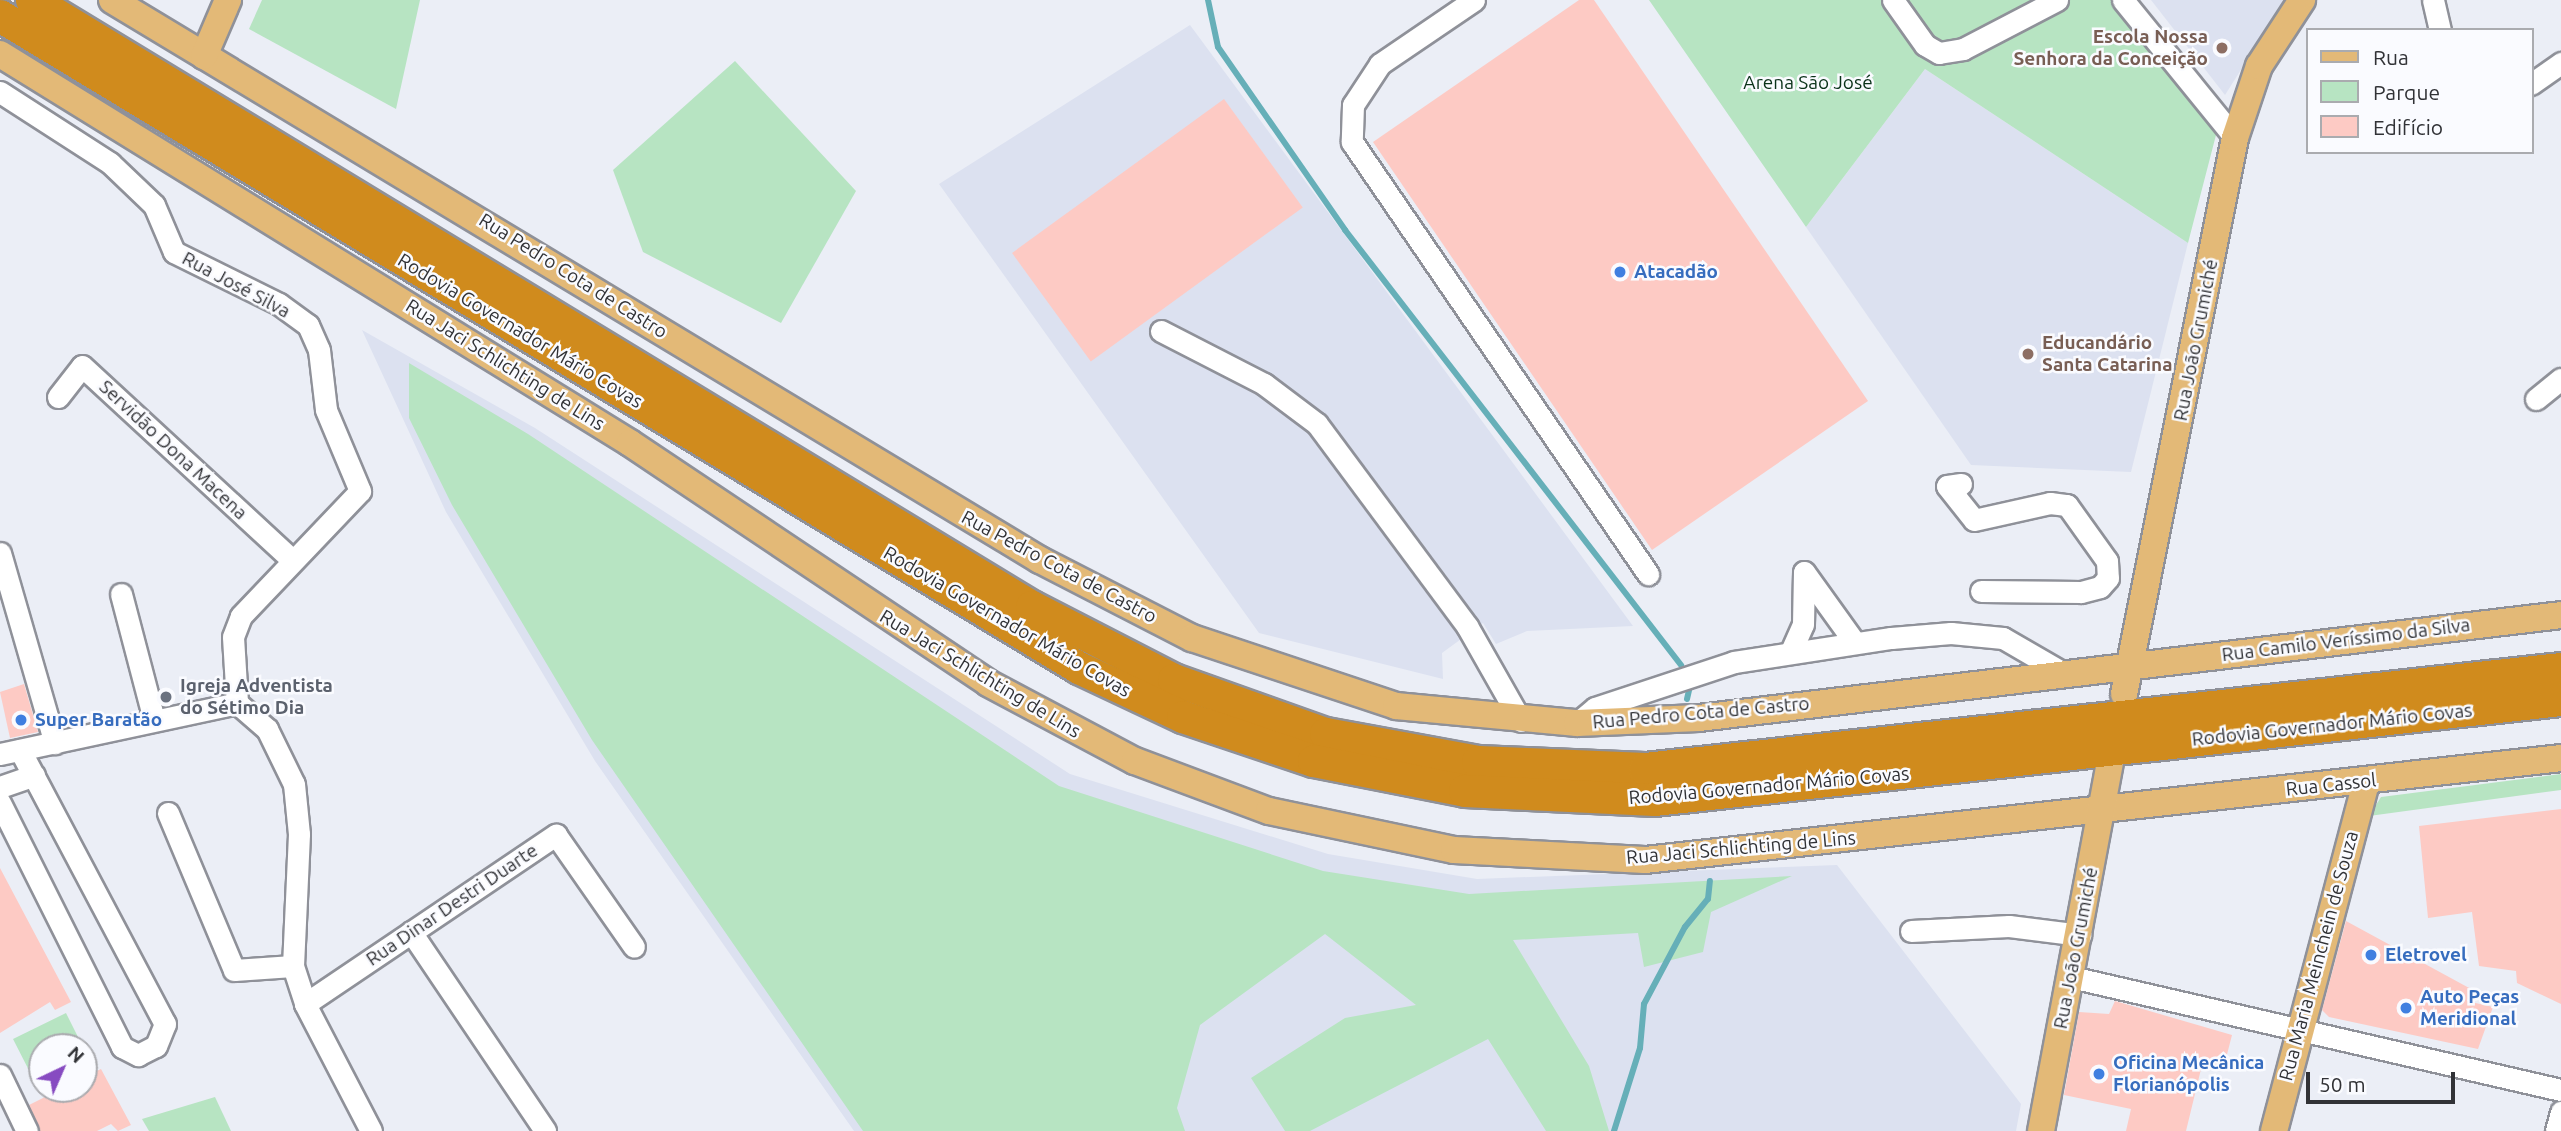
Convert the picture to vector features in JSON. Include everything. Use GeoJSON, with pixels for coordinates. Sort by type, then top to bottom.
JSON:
{"type":"FeatureCollection","features":[{"type":"Feature","properties":{"kind":"highway","name":"Rodovia Governador Mário Covas"},"geometry":{"type":"LineString","coordinates":[[37,2],[1056,620],[1174,680],[1326,734],[1478,762],[1645,769],[2561,669]]}},
{"type":"Feature","properties":{"kind":"highway","name":"Rodovia Governador Mário Covas"},"geometry":{"type":"LineString","coordinates":[[0,16],[1079,668],[1183,717],[1314,761],[1465,791],[1655,800],[2561,700]]}},
{"type":"Feature","properties":{"kind":"main road","name":"Rua Pedro Cota de Castro"},"geometry":{"type":"LineString","coordinates":[[112,0],[961,515],[1122,605],[1331,689],[1396,706],[1521,721],[1577,723],[1699,718],[2140,665]]}},
{"type":"Feature","properties":{"kind":"main road"},"geometry":{"type":"LineString","coordinates":[[204,56],[228,0]]}},
{"type":"Feature","properties":{"kind":"main road","name":"Rua João Grumiché"},"geometry":{"type":"LineString","coordinates":[[2124,694],[2140,665],[2235,138],[2259,66],[2302,0]]}},
{"type":"Feature","properties":{"kind":"main road","name":"Rua Jaci Schlichting de Lins"},"geometry":{"type":"LineString","coordinates":[[0,54],[630,443],[919,641],[1064,726],[1203,789],[1394,841],[1585,859],[1700,856],[2101,811]]}},
{"type":"Feature","properties":{"kind":"main road","name":"Rua Camilo Veríssimo da Silva"},"geometry":{"type":"LineString","coordinates":[[2140,665],[2561,615]]}},
{"type":"Feature","properties":{"kind":"main road","name":"Rua Cassol"},"geometry":{"type":"LineString","coordinates":[[2101,811],[2561,758]]}},
{"type":"Feature","properties":{"kind":"main road","name":"Rua João Grumiché"},"geometry":{"type":"LineString","coordinates":[[2041,1131],[2080,935],[2110,764],[2119,790],[2136,807]]}},
{"type":"Feature","properties":{"kind":"main road","name":"Rua Maria Meinchein de Souza"},"geometry":{"type":"LineString","coordinates":[[2274,1131],[2297,1029],[2367,782]]}},
{"type":"Feature","properties":{"kind":"street"},"geometry":{"type":"LineString","coordinates":[[122,0],[143,19]]}},
{"type":"Feature","properties":{"kind":"street"},"geometry":{"type":"LineString","coordinates":[[1474,0],[1380,64],[1353,105],[1352,142],[1648,574]]}},
{"type":"Feature","properties":{"kind":"street"},"geometry":{"type":"LineString","coordinates":[[1893,0],[1925,46],[1939,53],[1963,49],[2057,0]]}},
{"type":"Feature","properties":{"kind":"street"},"geometry":{"type":"LineString","coordinates":[[2123,0],[2235,138]]}},
{"type":"Feature","properties":{"kind":"street"},"geometry":{"type":"LineString","coordinates":[[2433,0],[2440,28]]}},
{"type":"Feature","properties":{"kind":"street"},"geometry":{"type":"LineString","coordinates":[[2533,83],[2561,63]]}},
{"type":"Feature","properties":{"kind":"street","name":"Rua José Silva"},"geometry":{"type":"LineString","coordinates":[[0,92],[110,163],[153,205],[174,252],[279,304],[308,326],[319,350],[326,410],[360,491],[292,561]]}},
{"type":"Feature","properties":{"kind":"street"},"geometry":{"type":"LineString","coordinates":[[1161,331],[1264,384],[1317,424],[1467,626],[1521,721]]}},
{"type":"Feature","properties":{"kind":"street","name":"Servidão Dona Macena"},"geometry":{"type":"LineString","coordinates":[[58,397],[82,366],[292,561]]}},
{"type":"Feature","properties":{"kind":"street"},"geometry":{"type":"LineString","coordinates":[[2536,399],[2561,379]]}},
{"type":"Feature","properties":{"kind":"street"},"geometry":{"type":"LineString","coordinates":[[1961,484],[1947,486],[1974,520],[2050,503],[2067,505],[2107,561],[2108,578],[2101,587],[2081,592],[1980,591]]}},
{"type":"Feature","properties":{"kind":"street"},"geometry":{"type":"LineString","coordinates":[[0,553],[55,743]]}},
{"type":"Feature","properties":{"kind":"street"},"geometry":{"type":"LineString","coordinates":[[292,561],[240,616],[233,637],[237,703],[267,729],[295,784],[299,834],[293,966],[305,1004],[371,1131]]}},
{"type":"Feature","properties":{"kind":"street"},"geometry":{"type":"LineString","coordinates":[[1792,649],[1803,624],[1804,572],[1855,643]]}},
{"type":"Feature","properties":{"kind":"street"},"geometry":{"type":"LineString","coordinates":[[121,594],[154,720]]}},
{"type":"Feature","properties":{"kind":"street"},"geometry":{"type":"LineString","coordinates":[[1577,723],[1595,708],[1672,680],[1792,649],[1951,633],[2003,639],[2065,674]]}},
{"type":"Feature","properties":{"kind":"street"},"geometry":{"type":"LineString","coordinates":[[10,752],[237,703]]}},
{"type":"Feature","properties":{"kind":"street"},"geometry":{"type":"LineString","coordinates":[[0,803],[122,1047],[138,1055],[156,1046],[165,1024],[34,775],[10,752]]}},
{"type":"Feature","properties":{"kind":"street"},"geometry":{"type":"LineString","coordinates":[[0,787],[34,775]]}},
{"type":"Feature","properties":{"kind":"street"},"geometry":{"type":"LineString","coordinates":[[169,813],[234,970],[293,966]]}},
{"type":"Feature","properties":{"kind":"street","name":"Rua Dinar Destri Duarte"},"geometry":{"type":"LineString","coordinates":[[305,1004],[556,835],[634,947]]}},
{"type":"Feature","properties":{"kind":"street"},"geometry":{"type":"LineString","coordinates":[[1911,931],[2010,926],[2080,935]]}},
{"type":"Feature","properties":{"kind":"street"},"geometry":{"type":"LineString","coordinates":[[411,932],[545,1131]]}},
{"type":"Feature","properties":{"kind":"street"},"geometry":{"type":"LineString","coordinates":[[2071,976],[2561,1090]]}},
{"type":"Feature","properties":{"kind":"street"},"geometry":{"type":"LineString","coordinates":[[0,1075],[27,1131]]}},
{"type":"Feature","properties":{"kind":"street"},"geometry":{"type":"LineString","coordinates":[[2556,1131],[2561,1112]]}},
{"type":"Feature","properties":{"kind":"shaded area","name":"Escola Nossa Senhora da Conceição"},"geometry":{"type":"Polygon","coordinates":[[[2151,0],[2285,0],[2225,95],[2151,0]]]}},
{"type":"Feature","properties":{"kind":"shaded area"},"geometry":{"type":"Polygon","coordinates":[[[1190,25],[1633,626],[1527,631],[1496,644],[1483,623],[1442,653],[1443,679],[1259,633],[939,184],[1190,25]]]}},
{"type":"Feature","properties":{"kind":"shaded area","name":"Educandário Santa Catarina"},"geometry":{"type":"Polygon","coordinates":[[[1925,69],[2188,243],[2131,472],[1971,465],[1806,227],[1925,69]]]}},
{"type":"Feature","properties":{"kind":"shaded area"},"geometry":{"type":"Polygon","coordinates":[[[362,330],[535,428],[1070,774],[1328,854],[1477,879],[1837,865],[2021,1104],[2016,1131],[854,1131],[595,761],[446,512],[362,330]]]}},
{"type":"Feature","properties":{"kind":"green space"},"geometry":{"type":"Polygon","coordinates":[[[262,0],[420,0],[396,109],[249,29],[262,0]]]}},
{"type":"Feature","properties":{"kind":"green space","name":"Arena São José"},"geometry":{"type":"Polygon","coordinates":[[[1649,0],[2135,0],[2223,108],[2188,243],[1925,69],[1806,227],[1649,0]]]}},
{"type":"Feature","properties":{"kind":"green space"},"geometry":{"type":"Polygon","coordinates":[[[735,61],[856,191],[781,323],[643,252],[613,170],[735,61]]]}},
{"type":"Feature","properties":{"kind":"green space"},"geometry":{"type":"Polygon","coordinates":[[[409,363],[528,434],[1059,786],[1323,871],[1469,894],[1792,876],[1711,912],[1703,952],[1644,967],[1638,933],[1513,940],[1589,1066],[1609,1131],[1546,1131],[1488,1039],[1310,1131],[1285,1131],[1251,1078],[1345,1018],[1416,1005],[1325,934],[1200,1025],[1177,1108],[1185,1131],[863,1131],[592,740],[452,505],[409,418],[409,363]]]}},
{"type":"Feature","properties":{"kind":"green space"},"geometry":{"type":"Polygon","coordinates":[[[2561,774],[2561,790],[2369,816],[2381,797],[2561,774]]]}},
{"type":"Feature","properties":{"kind":"green space"},"geometry":{"type":"Polygon","coordinates":[[[66,1013],[76,1033],[28,1033],[28,1068],[13,1039],[66,1013]]]}},
{"type":"Feature","properties":{"kind":"green space"},"geometry":{"type":"Polygon","coordinates":[[[215,1097],[231,1131],[149,1131],[142,1119],[215,1097]]]}},
{"type":"Feature","properties":{"kind":"building","name":"Atacadão"},"geometry":{"type":"Polygon","coordinates":[[[1579,0],[1594,0],[1868,401],[1652,550],[1373,142],[1579,0]]]}},
{"type":"Feature","properties":{"kind":"building"},"geometry":{"type":"Polygon","coordinates":[[[1224,99],[1303,207],[1091,361],[1012,253],[1224,99]]]}},
{"type":"Feature","properties":{"kind":"building","name":"Super Baratão"},"geometry":{"type":"Polygon","coordinates":[[[24,684],[38,732],[10,738],[0,692],[24,684]]]}},
{"type":"Feature","properties":{"kind":"building"},"geometry":{"type":"Polygon","coordinates":[[[2561,809],[2561,1004],[2517,983],[2516,971],[2479,966],[2472,912],[2428,918],[2419,826],[2561,809]]]}},
{"type":"Feature","properties":{"kind":"building"},"geometry":{"type":"Polygon","coordinates":[[[0,868],[71,1002],[55,1010],[50,1002],[0,1033],[0,868]]]}},
{"type":"Feature","properties":{"kind":"building","name":"Auto Peças Meridional"},"geometry":{"type":"Polygon","coordinates":[[[2346,921],[2471,989],[2467,1001],[2493,1007],[2478,1049],[2329,1017],[2322,1010],[2346,921]]]}},
{"type":"Feature","properties":{"kind":"building"},"geometry":{"type":"Polygon","coordinates":[[[2115,1001],[2232,1035],[2223,1070],[2202,1065],[2186,1131],[2126,1131],[2131,1109],[2064,1095],[2079,1012],[2109,1014],[2115,1001]]]}},
{"type":"Feature","properties":{"kind":"building"},"geometry":{"type":"Polygon","coordinates":[[[101,1069],[131,1125],[118,1131],[111,1124],[97,1131],[40,1131],[29,1105],[98,1103],[98,1070],[101,1069]]]}},
{"type":"Feature","properties":{"kind":"waterway"},"geometry":{"type":"LineString","coordinates":[[1208,0],[1218,47],[1345,230],[1681,665]]}},
{"type":"Feature","properties":{"kind":"waterway"},"geometry":{"type":"LineString","coordinates":[[1687,699],[1691,682]]}},
{"type":"Feature","properties":{"kind":"waterway"},"geometry":{"type":"LineString","coordinates":[[1614,1131],[1640,1048],[1644,1004],[1685,927],[1708,899],[1710,881]]}},
{"type":"Feature","properties":{"kind":"place","name":"Escola Nossa Senhora da Conceição"},"geometry":{"type":"Point","coordinates":[2222,48]}},
{"type":"Feature","properties":{"kind":"place","name":"Atacadão"},"geometry":{"type":"Point","coordinates":[1620,272]}},
{"type":"Feature","properties":{"kind":"place","name":"Educandário Santa Catarina"},"geometry":{"type":"Point","coordinates":[2028,354]}},
{"type":"Feature","properties":{"kind":"place","name":"Igreja Adventista do Sétimo Dia"},"geometry":{"type":"Point","coordinates":[166,697]}},
{"type":"Feature","properties":{"kind":"place","name":"Super Baratão"},"geometry":{"type":"Point","coordinates":[21,720]}},
{"type":"Feature","properties":{"kind":"place","name":"Eletrovel"},"geometry":{"type":"Point","coordinates":[2371,955]}},
{"type":"Feature","properties":{"kind":"place","name":"Auto Peças Meridional"},"geometry":{"type":"Point","coordinates":[2406,1008]}},
{"type":"Feature","properties":{"kind":"place","name":"Oficina Mecânica Florianópolis"},"geometry":{"type":"Point","coordinates":[2099,1074]}}]}
